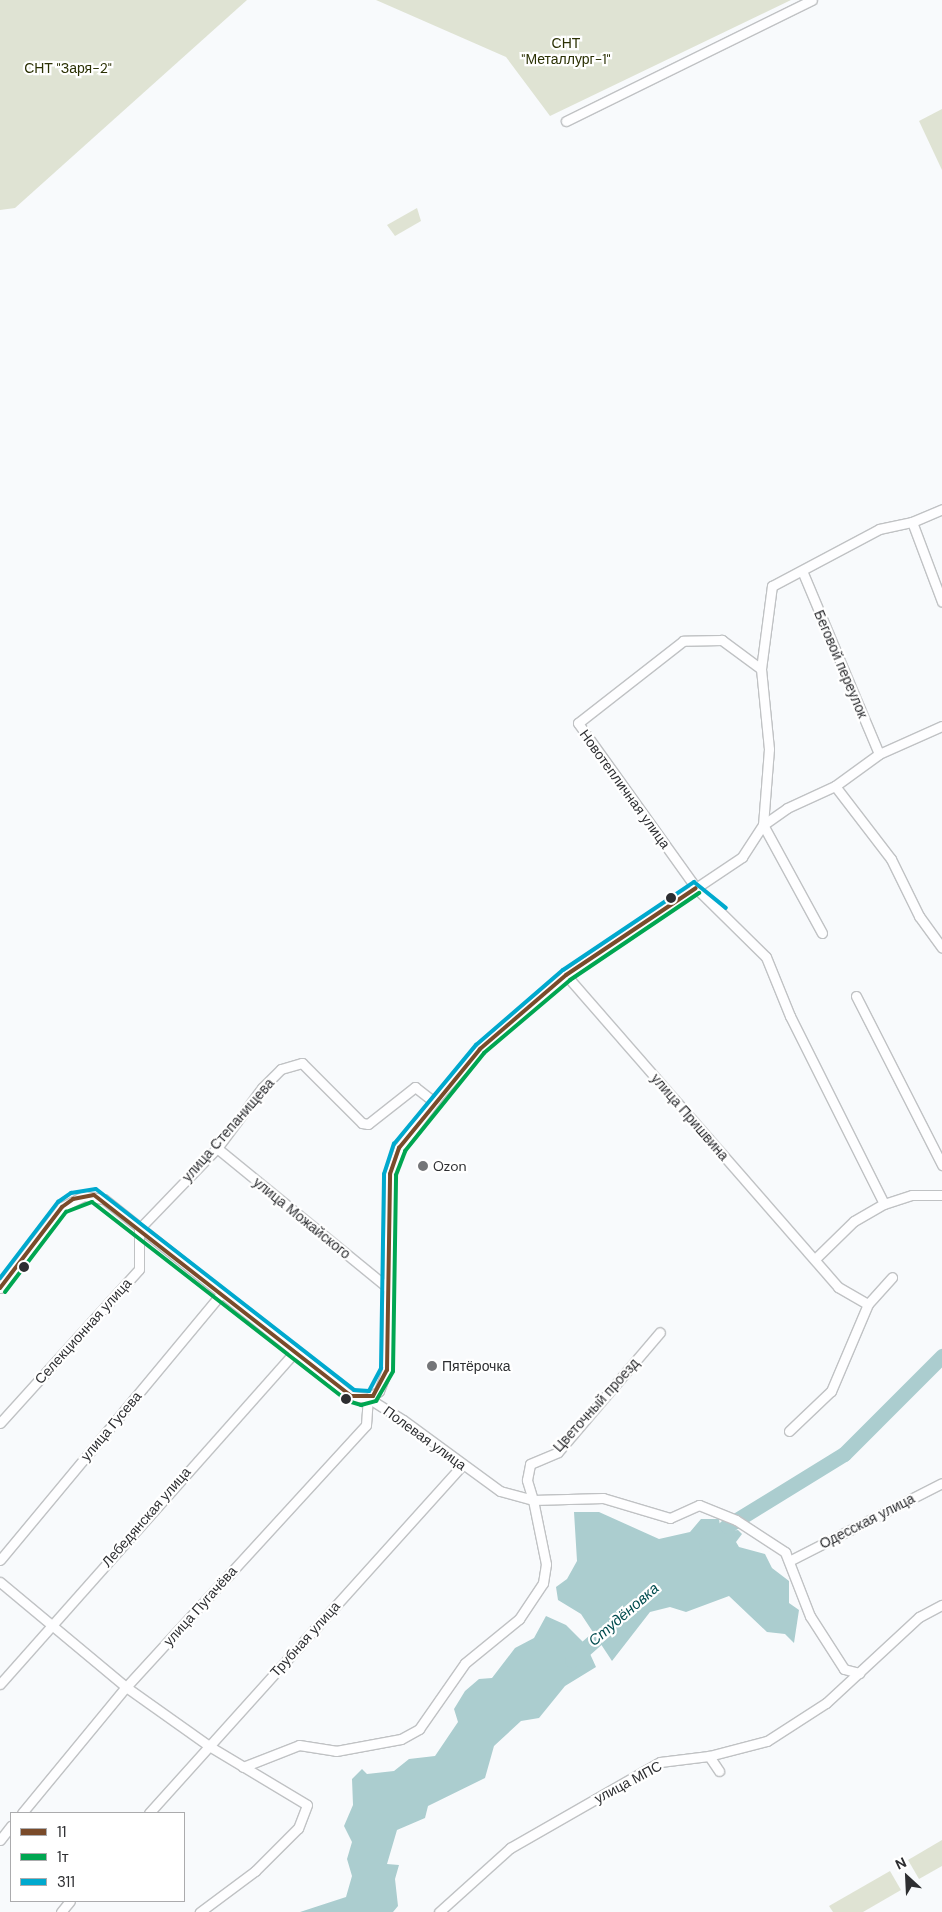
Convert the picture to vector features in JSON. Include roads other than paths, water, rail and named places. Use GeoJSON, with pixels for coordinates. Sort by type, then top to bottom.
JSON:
{"type":"FeatureCollection","features":[{"type":"Feature","properties":{"kind":"street"},"geometry":{"type":"LineString","coordinates":[[566,122],[812,0]]}},
{"type":"Feature","properties":{"kind":"street"},"geometry":{"type":"LineString","coordinates":[[822,933],[763,825],[769,749],[761,669],[772,586],[803,573],[879,529],[912,522],[942,509]]}},
{"type":"Feature","properties":{"kind":"street"},"geometry":{"type":"LineString","coordinates":[[912,522],[942,602]]}},
{"type":"Feature","properties":{"kind":"street","name":"Беговой переулок"},"geometry":{"type":"LineString","coordinates":[[803,573],[879,754]]}},
{"type":"Feature","properties":{"kind":"street","name":"Новотепличная улица"},"geometry":{"type":"LineString","coordinates":[[696,888],[578,723],[683,641],[722,640],[761,669]]}},
{"type":"Feature","properties":{"kind":"street"},"geometry":{"type":"LineString","coordinates":[[368,1398],[379,1392],[386,1370],[390,1174],[399,1148],[434,1102],[480,1048],[566,976],[742,857],[763,825],[788,808],[835,786],[879,754],[942,726]]}},
{"type":"Feature","properties":{"kind":"street"},"geometry":{"type":"LineString","coordinates":[[835,786],[891,859],[919,916],[942,948]]}},
{"type":"Feature","properties":{"kind":"street"},"geometry":{"type":"LineString","coordinates":[[696,888],[766,957],[790,1016],[884,1204]]}},
{"type":"Feature","properties":{"kind":"street","name":"улица Пришвина"},"geometry":{"type":"LineString","coordinates":[[566,976],[838,1287],[868,1304]]}},
{"type":"Feature","properties":{"kind":"street"},"geometry":{"type":"LineString","coordinates":[[856,996],[942,1165]]}},
{"type":"Feature","properties":{"kind":"street","name":"улица Степанищева"},"geometry":{"type":"LineString","coordinates":[[139,1229],[216,1148],[262,1088],[296,1063],[302,1063],[368,1124],[415,1087],[434,1102]]}},
{"type":"Feature","properties":{"kind":"street","name":"улица Можайского"},"geometry":{"type":"LineString","coordinates":[[216,1148],[388,1288]]}},
{"type":"Feature","properties":{"kind":"street"},"geometry":{"type":"LineString","coordinates":[[814,1259],[854,1221],[884,1204],[912,1194],[942,1195]]}},
{"type":"Feature","properties":{"kind":"street","name":"Полевая улица"},"geometry":{"type":"LineString","coordinates":[[0,1288],[62,1207],[84,1196],[104,1199],[139,1229],[351,1396],[368,1398],[500,1491],[532,1500],[603,1498],[670,1518],[699,1505],[736,1520],[775,1544],[791,1560]]}},
{"type":"Feature","properties":{"kind":"street","name":"Селекционная улица"},"geometry":{"type":"LineString","coordinates":[[0,1422],[139,1269],[139,1229]]}},
{"type":"Feature","properties":{"kind":"street"},"geometry":{"type":"LineString","coordinates":[[790,1431],[831,1391],[868,1304],[892,1278]]}},
{"type":"Feature","properties":{"kind":"street","name":"улица Гусева"},"geometry":{"type":"LineString","coordinates":[[0,1560],[222,1293]]}},
{"type":"Feature","properties":{"kind":"street","name":"Цветочный проезд"},"geometry":{"type":"LineString","coordinates":[[532,1500],[527,1480],[530,1464],[558,1452],[660,1332]]}},
{"type":"Feature","properties":{"kind":"street","name":"Лебедянская улица"},"geometry":{"type":"LineString","coordinates":[[0,1684],[295,1352]]}},
{"type":"Feature","properties":{"kind":"street","name":"улица Пугачёва"},"geometry":{"type":"LineString","coordinates":[[23,1812],[126,1687],[366,1425],[368,1398]]}},
{"type":"Feature","properties":{"kind":"street","name":"Трубная улица"},"geometry":{"type":"LineString","coordinates":[[150,1812],[462,1465]]}},
{"type":"Feature","properties":{"kind":"street","name":"Одесская улица"},"geometry":{"type":"LineString","coordinates":[[791,1560],[942,1483]]}},
{"type":"Feature","properties":{"kind":"street"},"geometry":{"type":"LineString","coordinates":[[243,1767],[300,1745],[336,1751],[401,1739],[419,1729],[465,1663],[519,1619],[543,1584],[546,1564],[532,1500]]}},
{"type":"Feature","properties":{"kind":"street"},"geometry":{"type":"LineString","coordinates":[[791,1560],[796,1588],[810,1616],[844,1669],[859,1673]]}},
{"type":"Feature","properties":{"kind":"street"},"geometry":{"type":"LineString","coordinates":[[0,1582],[126,1687],[209,1746],[307,1805],[298,1828],[261,1865],[200,1912]]}},
{"type":"Feature","properties":{"kind":"street","name":"улица МПС"},"geometry":{"type":"LineString","coordinates":[[440,1912],[510,1848],[660,1762],[709,1756],[767,1741],[826,1703],[918,1617],[942,1605]]}},
{"type":"Feature","properties":{"kind":"street"},"geometry":{"type":"LineString","coordinates":[[709,1756],[719,1771]]}},
{"type":"Feature","properties":{"kind":"street"},"geometry":{"type":"LineString","coordinates":[[0,1840],[10,1827]]}},
{"type":"Feature","properties":{"kind":"street"},"geometry":{"type":"LineString","coordinates":[[61,1912],[69,1902]]}},
{"type":"Feature","properties":{"kind":"water"},"geometry":{"type":"Polygon","coordinates":[[[574,1512],[599,1512],[659,1539],[690,1532],[701,1519],[719,1519],[721,1532],[738,1530],[742,1534],[736,1542],[739,1547],[765,1554],[772,1568],[789,1581],[789,1603],[799,1610],[794,1643],[785,1634],[767,1632],[729,1596],[686,1612],[670,1607],[650,1612],[612,1661],[581,1614],[558,1600],[556,1587],[567,1579],[577,1561],[574,1512]]]}},
{"type":"Feature","properties":{"kind":"water"},"geometry":{"type":"Polygon","coordinates":[[[546,1616],[566,1625],[586,1645],[596,1667],[565,1686],[539,1718],[521,1721],[494,1746],[485,1778],[428,1806],[425,1818],[397,1830],[387,1864],[399,1865],[395,1879],[398,1906],[393,1912],[300,1912],[346,1897],[352,1876],[347,1859],[352,1842],[344,1826],[353,1805],[352,1779],[362,1769],[367,1774],[394,1771],[409,1759],[435,1756],[458,1722],[454,1709],[465,1691],[479,1679],[492,1678],[515,1648],[534,1638],[546,1616]]]}},
{"type":"Feature","properties":{"kind":"waterway","name":"Студёновка"},"geometry":{"type":"LineString","coordinates":[[706,1544],[727,1526],[844,1454],[942,1356]]}},
{"type":"Feature","properties":{"kind":"waterway","name":"Студёновка"},"geometry":{"type":"LineString","coordinates":[[572,1660],[613,1624]]}},
{"type":"Feature","properties":{"kind":"place","name":"Ozon"},"geometry":{"type":"Point","coordinates":[423,1166]}},
{"type":"Feature","properties":{"kind":"place","name":"Пятёрочка"},"geometry":{"type":"Point","coordinates":[432,1366]}},
{"type":"Feature","properties":{"kind":"park label","name":"СНТ \"Металлург-1\""},"geometry":{"type":"Point","coordinates":[566,52]}},
{"type":"Feature","properties":{"kind":"park label","name":"СНТ \"Заря-2\""},"geometry":{"type":"Point","coordinates":[68,68]}}]}
